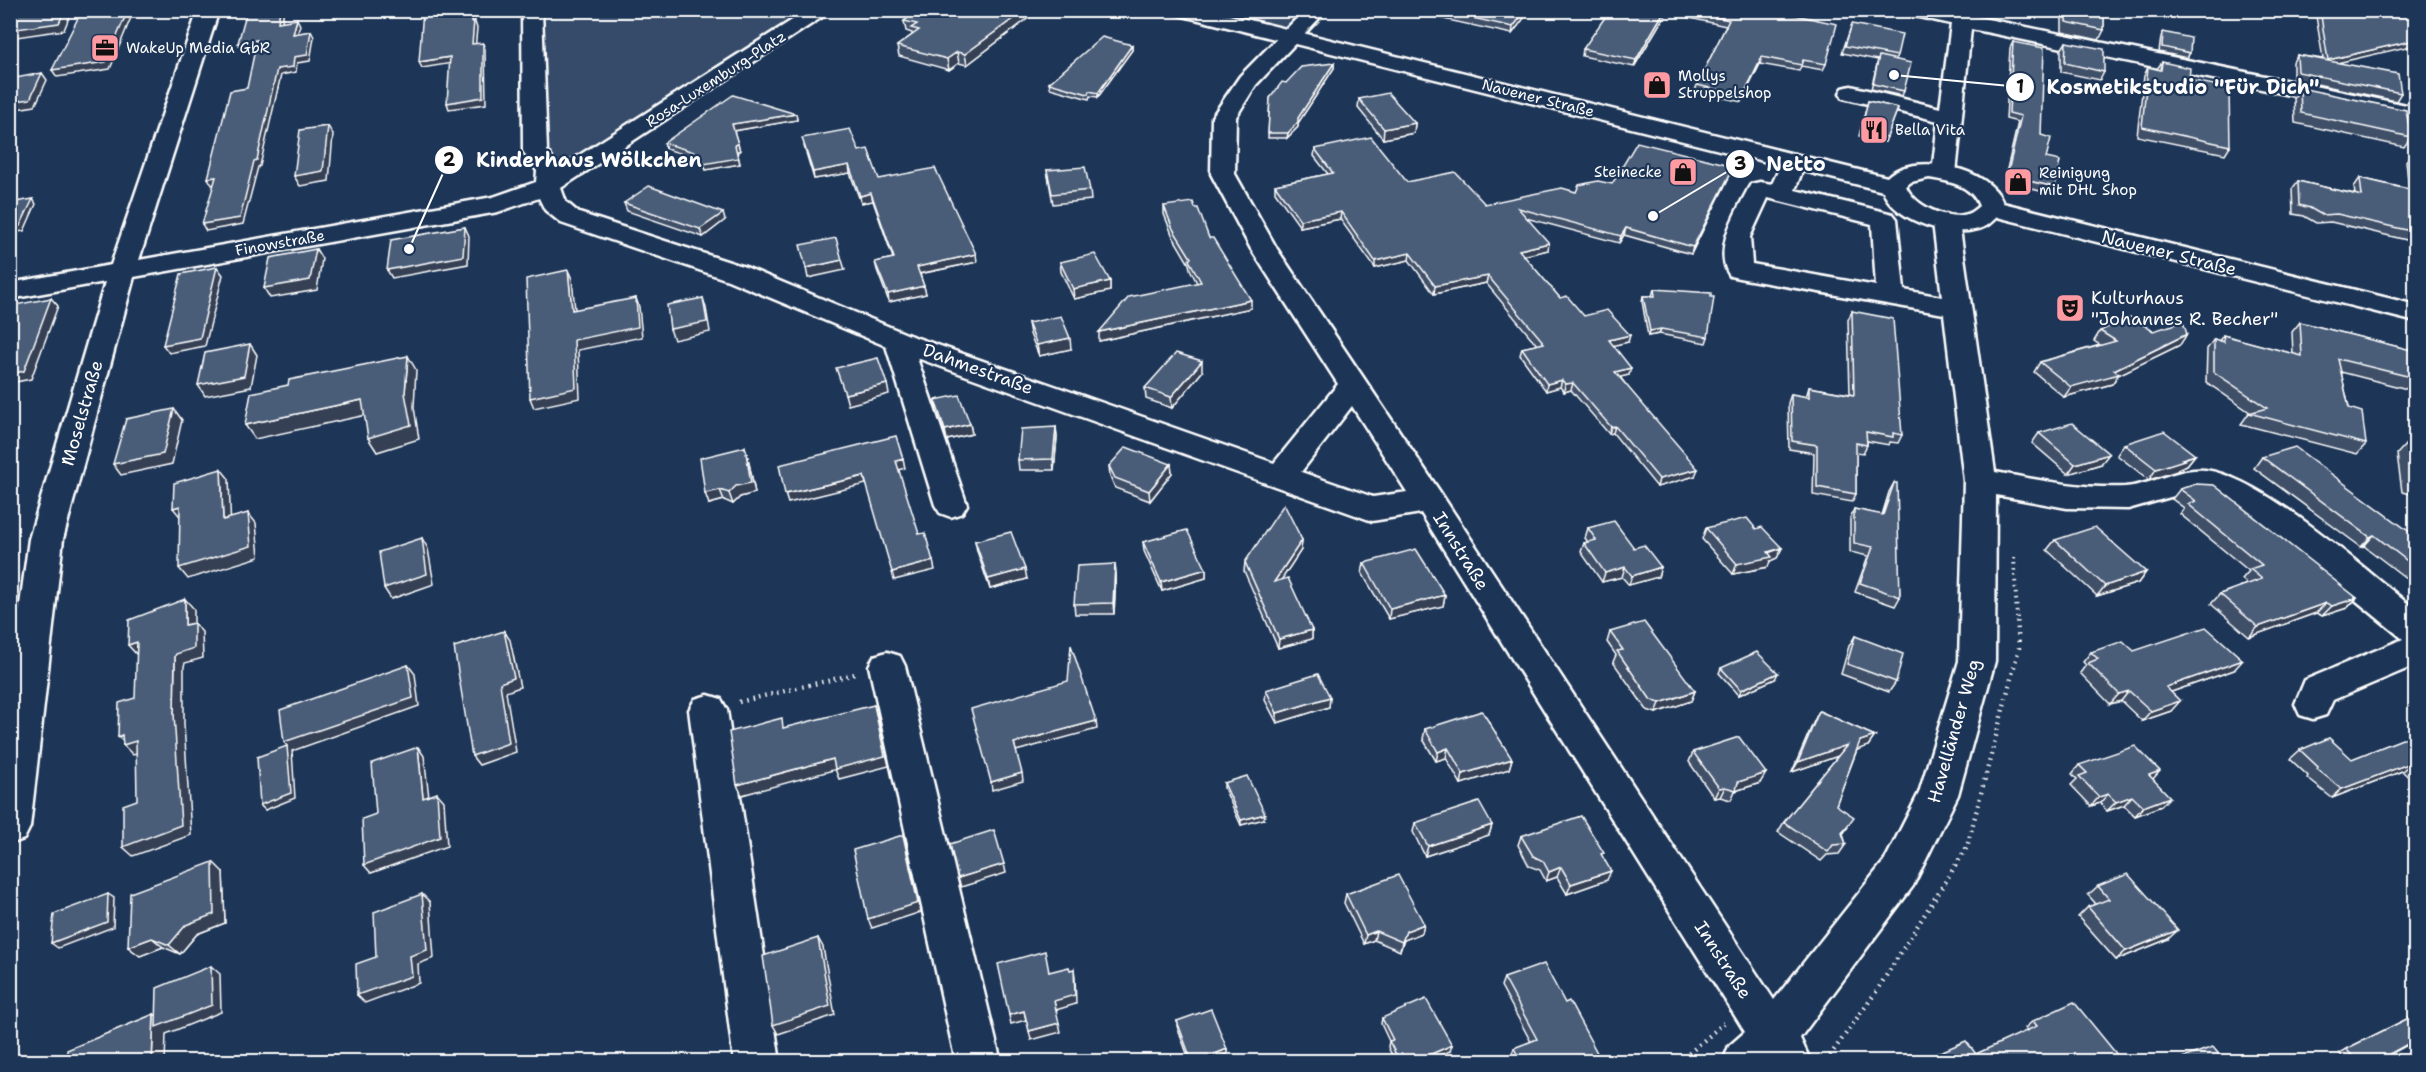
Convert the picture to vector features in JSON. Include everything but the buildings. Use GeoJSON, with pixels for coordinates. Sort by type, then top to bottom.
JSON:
{"type":"FeatureCollection","features":[{"type":"Feature","properties":{"kind":"street","name":"Moselstraße"},"geometry":{"type":"LineString","coordinates":[[10,827],[46,539],[122,271],[209,10]]}},
{"type":"Feature","properties":{"kind":"street"},"geometry":{"type":"LineString","coordinates":[[532,10],[535,151],[549,171],[548,186]]}},
{"type":"Feature","properties":{"kind":"street","name":"Rosa-Luxemburg-Platz"},"geometry":{"type":"LineString","coordinates":[[548,186],[823,10]]}},
{"type":"Feature","properties":{"kind":"street","name":"Nauener Straße"},"geometry":{"type":"LineString","coordinates":[[1182,10],[1893,186]]}},
{"type":"Feature","properties":{"kind":"street","name":"Innstraße"},"geometry":{"type":"LineString","coordinates":[[1317,10],[1248,81],[1224,117],[1223,174],[1264,249],[1429,500],[1764,1040]]}},
{"type":"Feature","properties":{"kind":"street"},"geometry":{"type":"LineString","coordinates":[[1912,10],[1962,15],[2415,114]]}},
{"type":"Feature","properties":{"kind":"street"},"geometry":{"type":"LineString","coordinates":[[1944,173],[1962,15]]}},
{"type":"Feature","properties":{"kind":"street"},"geometry":{"type":"LineString","coordinates":[[1851,93],[1950,117]]}},
{"type":"Feature","properties":{"kind":"street"},"geometry":{"type":"LineString","coordinates":[[1781,194],[1794,161]]}},
{"type":"Feature","properties":{"kind":"street"},"geometry":{"type":"LineString","coordinates":[[1929,171],[1944,173],[1967,181],[1984,192],[1991,200],[1992,208],[1987,216],[1977,221],[1946,222],[1913,211],[1901,203],[1894,194],[1893,186],[1897,179],[1905,174],[1929,171]]}},
{"type":"Feature","properties":{"kind":"street","name":"Finowstraße"},"geometry":{"type":"LineString","coordinates":[[10,291],[498,204],[548,186]]}},
{"type":"Feature","properties":{"kind":"street","name":"Dahmestraße"},"geometry":{"type":"LineString","coordinates":[[548,186],[554,205],[570,218],[738,274],[899,341],[1372,509],[1429,500]]}},
{"type":"Feature","properties":{"kind":"street"},"geometry":{"type":"LineString","coordinates":[[1891,297],[1884,219],[1760,189],[1737,237],[1739,270],[1891,297],[1958,308]]}},
{"type":"Feature","properties":{"kind":"street","name":"Nauener Straße"},"geometry":{"type":"LineString","coordinates":[[1992,208],[2415,314]]}},
{"type":"Feature","properties":{"kind":"street","name":"Havelländer Weg"},"geometry":{"type":"LineString","coordinates":[[1764,1040],[1899,873],[1938,795],[1977,661],[1980,481],[1946,222]]}},
{"type":"Feature","properties":{"kind":"street"},"geometry":{"type":"LineString","coordinates":[[899,341],[951,506]]}},
{"type":"Feature","properties":{"kind":"street"},"geometry":{"type":"LineString","coordinates":[[1281,476],[1353,386]]}},
{"type":"Feature","properties":{"kind":"street"},"geometry":{"type":"LineString","coordinates":[[1980,481],[2067,497],[2128,498],[2188,481],[2205,481],[2228,488],[2281,521],[2415,630]]}},
{"type":"Feature","properties":{"kind":"street"},"geometry":{"type":"LineString","coordinates":[[2313,704],[2318,690],[2415,649]]}},
{"type":"Feature","properties":{"kind":"street"},"geometry":{"type":"LineString","coordinates":[[887,666],[980,1062]]}},
{"type":"Feature","properties":{"kind":"street"},"geometry":{"type":"LineString","coordinates":[[708,710],[757,1062]]}},
{"type":"Feature","properties":{"kind":"path"},"geometry":{"type":"LineString","coordinates":[[708,710],[887,666]]}},
{"type":"Feature","properties":{"kind":"path"},"geometry":{"type":"LineString","coordinates":[[1679,1062],[1764,1040]]}},
{"type":"Feature","properties":{"kind":"shaded area"},"geometry":{"type":"Polygon","coordinates":[[[539,11],[813,11],[583,155],[559,162],[542,157],[539,11]]]}},
{"type":"Feature","properties":{"kind":"shaded area"},"geometry":{"type":"Polygon","coordinates":[[[1182,11],[1270,11],[1307,20],[1289,37],[1182,11]]]}},
{"type":"Feature","properties":{"kind":"place","name":"WakeUp Media GbR"},"geometry":{"type":"Point","coordinates":[105,48]}},
{"type":"Feature","properties":{"kind":"place","name":"Kosmetikstudio \"Für Dich\""},"geometry":{"type":"Point","coordinates":[1894,75]}},
{"type":"Feature","properties":{"kind":"place","name":"Mollys Struppelshop"},"geometry":{"type":"Point","coordinates":[1657,85]}},
{"type":"Feature","properties":{"kind":"place","name":"Bella Vita"},"geometry":{"type":"Point","coordinates":[1874,130]}},
{"type":"Feature","properties":{"kind":"place","name":"Steinecke"},"geometry":{"type":"Point","coordinates":[1683,172]}},
{"type":"Feature","properties":{"kind":"place","name":"Reinigung mit DHL Shop"},"geometry":{"type":"Point","coordinates":[2018,182]}},
{"type":"Feature","properties":{"kind":"place","name":"Netto"},"geometry":{"type":"Point","coordinates":[1653,216]}},
{"type":"Feature","properties":{"kind":"place","name":"Kinderhaus Wölkchen"},"geometry":{"type":"Point","coordinates":[409,249]}},
{"type":"Feature","properties":{"kind":"place","name":"Kulturhaus \"Johannes R. Becher\""},"geometry":{"type":"Point","coordinates":[2070,308]}}]}
